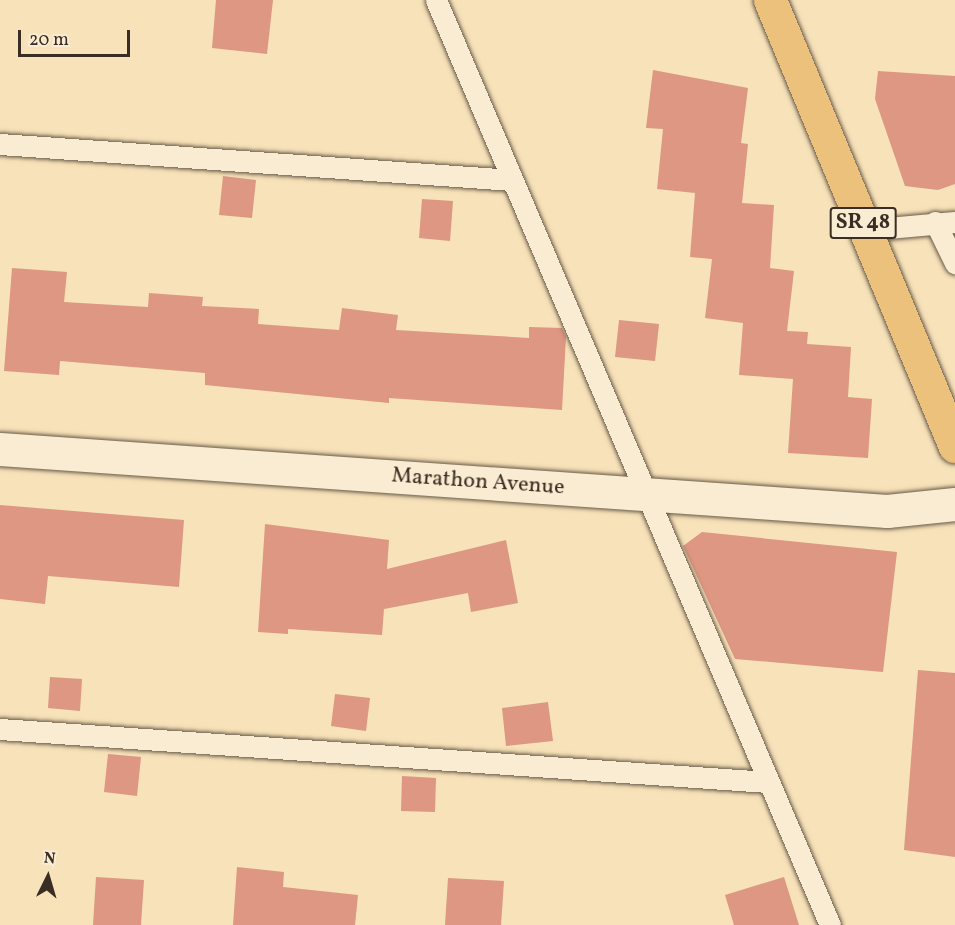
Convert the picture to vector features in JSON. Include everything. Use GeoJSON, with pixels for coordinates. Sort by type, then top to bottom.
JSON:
{"type":"FeatureCollection","features":[{"type":"Feature","properties":{"kind":"main road","name":"SR 48"},"geometry":{"type":"LineString","coordinates":[[770,0],[866,230],[945,396],[955,446]]}},
{"type":"Feature","properties":{"kind":"street","name":"Marathon Avenue"},"geometry":{"type":"LineString","coordinates":[[0,449],[887,511],[955,504]]}},
{"type":"Feature","properties":{"kind":"lane"},"geometry":{"type":"LineString","coordinates":[[436,0],[830,925]]}},
{"type":"Feature","properties":{"kind":"lane"},"geometry":{"type":"LineString","coordinates":[[0,144],[512,180]]}},
{"type":"Feature","properties":{"kind":"lane"},"geometry":{"type":"LineString","coordinates":[[866,230],[945,222],[955,263]]}},
{"type":"Feature","properties":{"kind":"lane"},"geometry":{"type":"LineString","coordinates":[[0,729],[768,782]]}},
{"type":"Feature","properties":{"kind":"building"},"geometry":{"type":"Polygon","coordinates":[[[216,0],[273,0],[267,54],[212,48],[216,0]]]}},
{"type":"Feature","properties":{"kind":"building"},"geometry":{"type":"Polygon","coordinates":[[[653,70],[748,88],[741,143],[748,144],[742,203],[774,205],[770,268],[794,271],[787,331],[808,332],[807,344],[851,347],[848,397],[872,399],[868,458],[788,453],[793,379],[739,375],[743,323],[705,318],[712,259],[690,257],[695,193],[657,189],[663,129],[646,128],[653,70]]]}},
{"type":"Feature","properties":{"kind":"building"},"geometry":{"type":"Polygon","coordinates":[[[878,71],[955,76],[955,184],[938,190],[905,186],[875,99],[878,71]]]}},
{"type":"Feature","properties":{"kind":"building"},"geometry":{"type":"Polygon","coordinates":[[[223,176],[256,180],[252,218],[219,215],[223,176]]]}},
{"type":"Feature","properties":{"kind":"building"},"geometry":{"type":"Polygon","coordinates":[[[422,199],[453,201],[450,241],[419,238],[422,199]]]}},
{"type":"Feature","properties":{"kind":"building"},"geometry":{"type":"Polygon","coordinates":[[[12,268],[67,272],[64,302],[148,307],[149,293],[203,297],[202,306],[259,309],[258,324],[339,330],[342,308],[398,315],[396,330],[529,338],[529,327],[562,328],[566,337],[562,410],[389,398],[389,403],[205,385],[205,373],[60,361],[59,375],[4,371],[12,268]]]}},
{"type":"Feature","properties":{"kind":"building"},"geometry":{"type":"Polygon","coordinates":[[[619,320],[659,324],[655,361],[615,357],[619,320]]]}},
{"type":"Feature","properties":{"kind":"building"},"geometry":{"type":"Polygon","coordinates":[[[0,505],[184,520],[179,587],[48,576],[45,604],[0,599],[0,505]]]}},
{"type":"Feature","properties":{"kind":"building"},"geometry":{"type":"Polygon","coordinates":[[[265,524],[389,540],[387,569],[506,540],[518,603],[471,612],[468,593],[384,609],[382,635],[288,629],[288,634],[258,632],[265,524]]]}},
{"type":"Feature","properties":{"kind":"building"},"geometry":{"type":"Polygon","coordinates":[[[702,532],[897,552],[883,672],[735,659],[683,546],[702,532]]]}},
{"type":"Feature","properties":{"kind":"building"},"geometry":{"type":"Polygon","coordinates":[[[918,670],[955,673],[955,857],[904,850],[918,670]]]}},
{"type":"Feature","properties":{"kind":"building"},"geometry":{"type":"Polygon","coordinates":[[[50,677],[82,679],[80,711],[48,708],[50,677]]]}},
{"type":"Feature","properties":{"kind":"building"},"geometry":{"type":"Polygon","coordinates":[[[335,694],[370,698],[366,731],[331,726],[335,694]]]}},
{"type":"Feature","properties":{"kind":"building"},"geometry":{"type":"Polygon","coordinates":[[[548,702],[553,741],[506,746],[502,708],[548,702]]]}},
{"type":"Feature","properties":{"kind":"building"},"geometry":{"type":"Polygon","coordinates":[[[108,754],[141,757],[137,796],[104,792],[108,754]]]}},
{"type":"Feature","properties":{"kind":"building"},"geometry":{"type":"Polygon","coordinates":[[[402,776],[436,778],[435,812],[401,811],[402,776]]]}},
{"type":"Feature","properties":{"kind":"building"},"geometry":{"type":"Polygon","coordinates":[[[237,867],[284,872],[283,887],[358,895],[355,925],[233,925],[237,867]]]}},
{"type":"Feature","properties":{"kind":"building"},"geometry":{"type":"Polygon","coordinates":[[[96,877],[144,880],[141,925],[93,925],[96,877]]]}},
{"type":"Feature","properties":{"kind":"building"},"geometry":{"type":"Polygon","coordinates":[[[784,877],[799,925],[734,925],[725,895],[784,877]]]}},
{"type":"Feature","properties":{"kind":"building"},"geometry":{"type":"Polygon","coordinates":[[[448,878],[504,881],[501,925],[445,925],[448,878]]]}}]}
